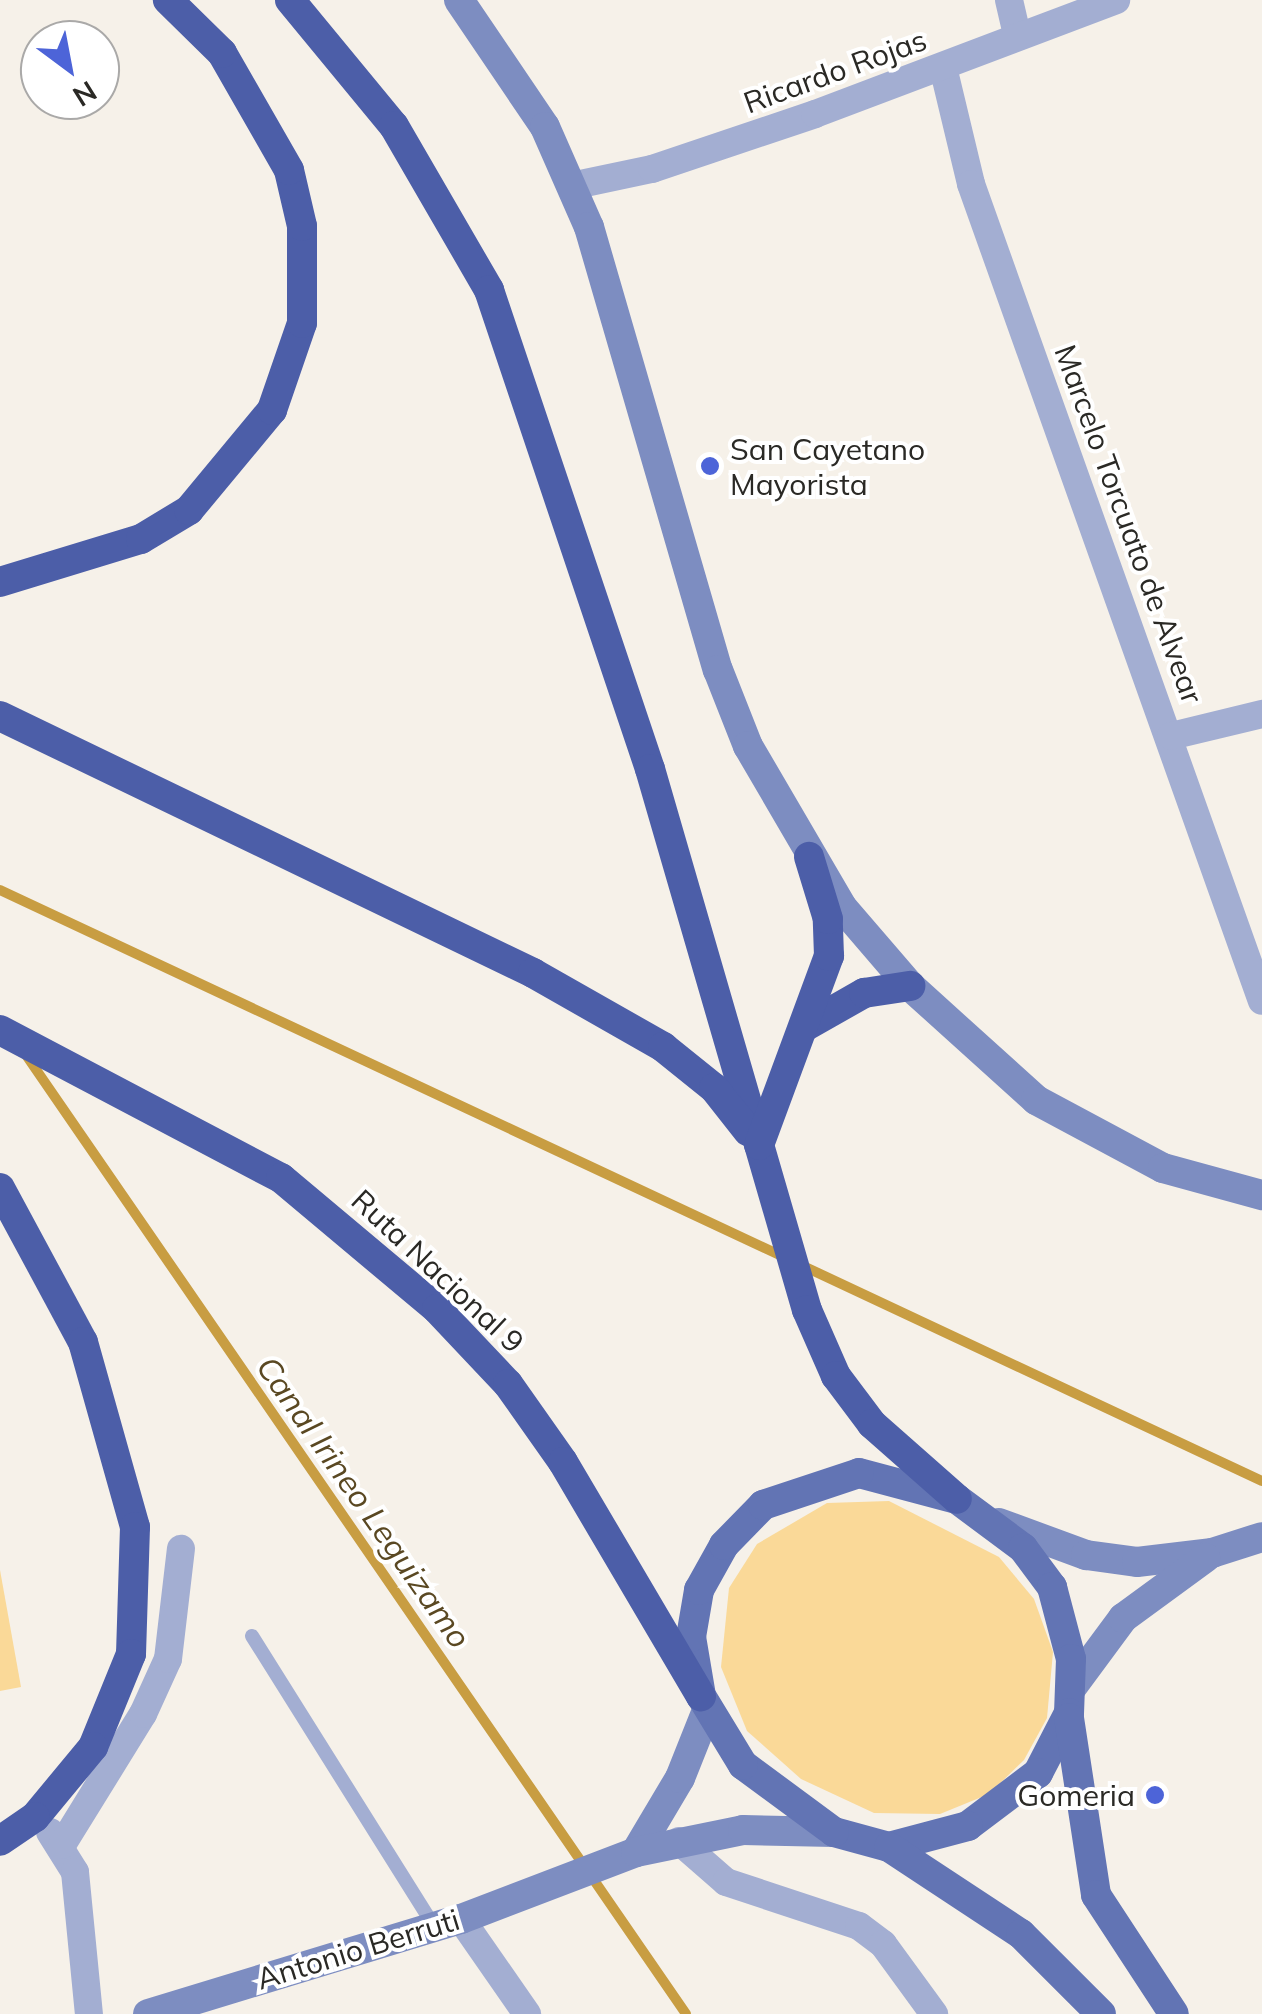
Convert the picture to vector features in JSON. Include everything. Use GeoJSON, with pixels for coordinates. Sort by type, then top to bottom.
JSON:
{"type":"FeatureCollection","features":[{"type":"Feature","properties":{"kind":"highway"},"geometry":{"type":"LineString","coordinates":[[0,582],[142,539],[189,510],[272,410],[302,324],[302,226],[289,170],[222,54],[168,0]]}},
{"type":"Feature","properties":{"kind":"highway"},"geometry":{"type":"LineString","coordinates":[[290,0],[394,126],[511,340],[650,769],[807,1310],[836,1376],[872,1424],[957,1499]]}},
{"type":"Feature","properties":{"kind":"highway"},"geometry":{"type":"LineString","coordinates":[[0,716],[548,982],[663,1048],[714,1088],[759,1145]]}},
{"type":"Feature","properties":{"kind":"highway"},"geometry":{"type":"LineString","coordinates":[[759,1145],[829,956],[828,919],[809,857]]}},
{"type":"Feature","properties":{"kind":"highway"},"geometry":{"type":"LineString","coordinates":[[806,1026],[852,998],[910,986]]}},
{"type":"Feature","properties":{"kind":"highway","name":"Ruta Nacional 9"},"geometry":{"type":"LineString","coordinates":[[0,1030],[182,1120],[360,1238],[508,1384],[563,1462],[704,1703]]}},
{"type":"Feature","properties":{"kind":"highway"},"geometry":{"type":"LineString","coordinates":[[0,1188],[83,1342],[135,1527],[131,1654],[94,1747],[34,1817],[0,1841]]}},
{"type":"Feature","properties":{"kind":"main road"},"geometry":{"type":"LineString","coordinates":[[1101,2014],[1021,1934],[889,1847],[834,1832],[760,1782],[704,1703],[692,1638],[699,1590],[724,1545],[763,1505],[858,1473],[957,1499],[1023,1548],[1052,1588],[1068,1635],[1070,1700],[1096,1895],[1174,2014]]}},
{"type":"Feature","properties":{"kind":"main road"},"geometry":{"type":"LineString","coordinates":[[889,1847],[932,1839],[1001,1808],[1038,1772],[1070,1700]]}},
{"type":"Feature","properties":{"kind":"street"},"geometry":{"type":"LineString","coordinates":[[459,0],[546,127],[571,186],[610,286],[718,670],[748,746],[809,857],[910,986],[1036,1100],[1102,1140],[1163,1168],[1262,1195]]}},
{"type":"Feature","properties":{"kind":"street"},"geometry":{"type":"LineString","coordinates":[[1009,0],[1017,34]]}},
{"type":"Feature","properties":{"kind":"street","name":"Ricardo Rojas"},"geometry":{"type":"LineString","coordinates":[[571,186],[652,169],[942,68],[1017,34],[1116,0]]}},
{"type":"Feature","properties":{"kind":"street","name":"Marcelo Torcuato de Alvear"},"geometry":{"type":"LineString","coordinates":[[942,68],[971,184],[1171,736],[1262,1001]]}},
{"type":"Feature","properties":{"kind":"street"},"geometry":{"type":"LineString","coordinates":[[1171,736],[1262,714]]}},
{"type":"Feature","properties":{"kind":"street"},"geometry":{"type":"LineString","coordinates":[[984,1516],[1086,1556],[1136,1562],[1212,1553],[1262,1537]]}},
{"type":"Feature","properties":{"kind":"street"},"geometry":{"type":"LineString","coordinates":[[62,1845],[144,1714],[168,1659],[181,1549]]}},
{"type":"Feature","properties":{"kind":"street"},"geometry":{"type":"LineString","coordinates":[[1070,1700],[1123,1618],[1212,1553]]}},
{"type":"Feature","properties":{"kind":"street"},"geometry":{"type":"LineString","coordinates":[[636,1852],[680,1778],[704,1703]]}},
{"type":"Feature","properties":{"kind":"street"},"geometry":{"type":"LineString","coordinates":[[34,1817],[62,1845],[74,1872],[88,2014]]}},
{"type":"Feature","properties":{"kind":"street","name":"Antonio Berruti"},"geometry":{"type":"LineString","coordinates":[[148,2014],[447,1922],[636,1852],[743,1830],[834,1832]]}},
{"type":"Feature","properties":{"kind":"street"},"geometry":{"type":"LineString","coordinates":[[679,1842],[726,1882],[859,1926],[883,1944],[934,2014]]}},
{"type":"Feature","properties":{"kind":"street"},"geometry":{"type":"LineString","coordinates":[[447,1922],[527,2014]]}},
{"type":"Feature","properties":{"kind":"lane"},"geometry":{"type":"LineString","coordinates":[[252,1636],[447,1922]]}},
{"type":"Feature","properties":{"kind":"shaded area"},"geometry":{"type":"Polygon","coordinates":[[[889,1501],[999,1557],[1034,1599],[1053,1652],[1047,1718],[1024,1760],[989,1794],[940,1814],[874,1813],[801,1779],[747,1731],[721,1667],[729,1588],[757,1544],[827,1503],[889,1501]]]}},
{"type":"Feature","properties":{"kind":"shaded area"},"geometry":{"type":"Polygon","coordinates":[[[0,1570],[21,1687],[0,1691],[0,1570]]]}},
{"type":"Feature","properties":{"kind":"waterway"},"geometry":{"type":"LineString","coordinates":[[0,890],[786,1258]]}},
{"type":"Feature","properties":{"kind":"waterway","name":"Canal Irineo Leguizamo"},"geometry":{"type":"LineString","coordinates":[[26,1055],[686,2014]]}},
{"type":"Feature","properties":{"kind":"waterway"},"geometry":{"type":"LineString","coordinates":[[801,1265],[1262,1481]]}},
{"type":"Feature","properties":{"kind":"place","name":"San Cayetano Mayorista"},"geometry":{"type":"Point","coordinates":[710,466]}},
{"type":"Feature","properties":{"kind":"place","name":"Gomeria"},"geometry":{"type":"Point","coordinates":[1155,1795]}}]}
